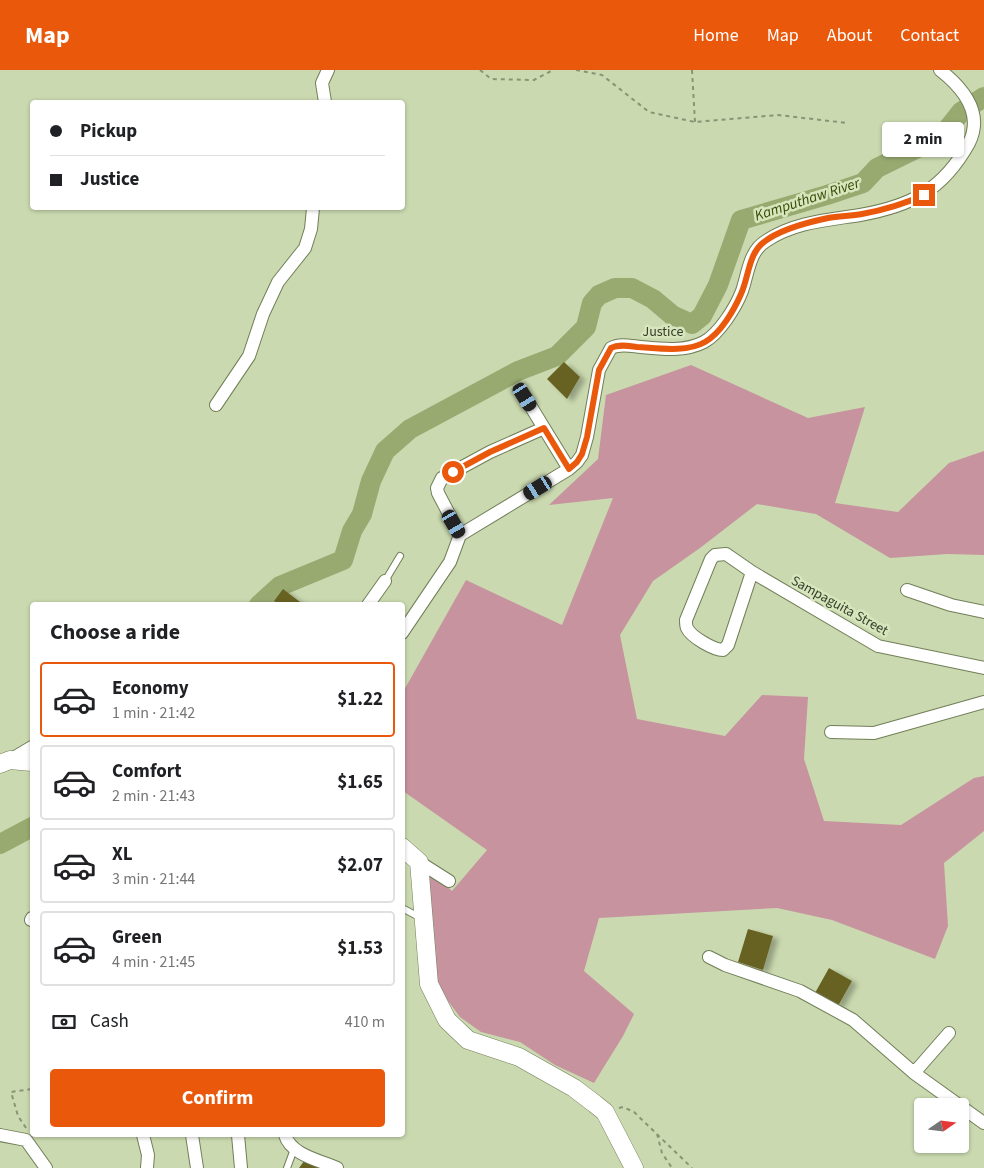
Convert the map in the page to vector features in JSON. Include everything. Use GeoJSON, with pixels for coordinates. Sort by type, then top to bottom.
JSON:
{"type":"FeatureCollection","features":[{"type":"Feature","properties":{"kind":"street"},"geometry":{"type":"LineString","coordinates":[[325,100],[322,83],[328,70]]}},
{"type":"Feature","properties":{"kind":"street","name":"Justice"},"geometry":{"type":"LineString","coordinates":[[460,535],[569,469],[577,462],[582,454],[587,437],[599,370],[611,348],[619,345],[668,350],[705,342],[724,323],[741,293],[757,248],[765,241],[791,228],[827,218],[860,215],[898,206],[924,195],[942,180],[960,158],[970,140],[975,123],[972,107],[956,83],[940,70]]}},
{"type":"Feature","properties":{"kind":"street"},"geometry":{"type":"LineString","coordinates":[[216,405],[248,356],[263,314],[278,282],[305,248],[311,229],[313,210]]}},
{"type":"Feature","properties":{"kind":"street"},"geometry":{"type":"LineString","coordinates":[[525,397],[569,469]]}},
{"type":"Feature","properties":{"kind":"street"},"geometry":{"type":"LineString","coordinates":[[405,629],[450,562],[460,535],[438,493],[437,488],[442,478],[490,452],[544,428]]}},
{"type":"Feature","properties":{"kind":"street","name":"Sampaguita Street"},"geometry":{"type":"LineString","coordinates":[[752,572],[728,645],[723,650],[716,650],[691,634],[686,628],[686,620],[711,559],[715,554],[726,554],[752,572],[878,646],[984,668]]}},
{"type":"Feature","properties":{"kind":"street"},"geometry":{"type":"LineString","coordinates":[[370,602],[384,581]]}},
{"type":"Feature","properties":{"kind":"street"},"geometry":{"type":"LineString","coordinates":[[907,590],[950,605],[984,612]]}},
{"type":"Feature","properties":{"kind":"street"},"geometry":{"type":"LineString","coordinates":[[831,732],[874,733],[984,702]]}},
{"type":"Feature","properties":{"kind":"street"},"geometry":{"type":"LineString","coordinates":[[5,762],[30,748]]}},
{"type":"Feature","properties":{"kind":"street"},"geometry":{"type":"LineString","coordinates":[[5,762],[30,762]]}},
{"type":"Feature","properties":{"kind":"street"},"geometry":{"type":"LineString","coordinates":[[405,850],[449,881]]}},
{"type":"Feature","properties":{"kind":"street"},"geometry":{"type":"LineString","coordinates":[[420,862],[429,984],[447,1020],[468,1040],[519,1057],[574,1088],[605,1112],[634,1168]]}},
{"type":"Feature","properties":{"kind":"street"},"geometry":{"type":"LineString","coordinates":[[709,957],[726,965],[800,991],[853,1020],[914,1073],[984,1123]]}},
{"type":"Feature","properties":{"kind":"street"},"geometry":{"type":"LineString","coordinates":[[914,1073],[949,1033]]}},
{"type":"Feature","properties":{"kind":"street"},"geometry":{"type":"LineString","coordinates":[[0,1135],[26,1140],[46,1168]]}},
{"type":"Feature","properties":{"kind":"street"},"geometry":{"type":"LineString","coordinates":[[144,1137],[148,1155],[147,1168]]}},
{"type":"Feature","properties":{"kind":"street"},"geometry":{"type":"LineString","coordinates":[[192,1137],[197,1168]]}},
{"type":"Feature","properties":{"kind":"street"},"geometry":{"type":"LineString","coordinates":[[238,1137],[241,1168]]}},
{"type":"Feature","properties":{"kind":"street"},"geometry":{"type":"LineString","coordinates":[[286,1137],[294,1150],[337,1168]]}},
{"type":"Feature","properties":{"kind":"lane"},"geometry":{"type":"LineString","coordinates":[[384,581],[400,556]]}},
{"type":"Feature","properties":{"kind":"lane"},"geometry":{"type":"LineString","coordinates":[[405,910],[425,920]]}},
{"type":"Feature","properties":{"kind":"lane"},"geometry":{"type":"LineString","coordinates":[[287,1168],[294,1150]]}},
{"type":"Feature","properties":{"kind":"path"},"geometry":{"type":"LineString","coordinates":[[480,70],[491,78],[534,80],[553,70]]}},
{"type":"Feature","properties":{"kind":"path"},"geometry":{"type":"LineString","coordinates":[[576,70],[602,75],[648,112],[696,122],[778,115],[847,123]]}},
{"type":"Feature","properties":{"kind":"path"},"geometry":{"type":"LineString","coordinates":[[692,70],[696,122]]}},
{"type":"Feature","properties":{"kind":"path"},"geometry":{"type":"LineString","coordinates":[[26,1140],[26,1126],[18,1116],[11,1092],[30,1089]]}},
{"type":"Feature","properties":{"kind":"path"},"geometry":{"type":"LineString","coordinates":[[605,1112],[623,1107],[634,1112],[657,1132],[692,1168]]}},
{"type":"Feature","properties":{"kind":"path"},"geometry":{"type":"LineString","coordinates":[[657,1132],[662,1153],[672,1168]]}},
{"type":"Feature","properties":{"kind":"shaded area"},"geometry":{"type":"Polygon","coordinates":[[[691,365],[808,418],[865,407],[835,503],[898,512],[949,463],[984,451],[984,555],[947,554],[890,558],[816,514],[757,504],[653,581],[620,635],[637,719],[725,736],[762,695],[808,697],[804,759],[824,821],[901,825],[974,778],[984,776],[984,831],[944,863],[948,926],[935,959],[832,920],[777,908],[599,918],[584,971],[634,1014],[623,1036],[594,1083],[555,1065],[520,1042],[481,1032],[460,1017],[437,986],[425,874],[435,876],[452,891],[487,850],[405,792],[405,688],[466,580],[562,625],[613,498],[549,505],[598,459],[606,395],[691,365]]]}},
{"type":"Feature","properties":{"kind":"building"},"geometry":{"type":"Polygon","coordinates":[[[564,362],[580,377],[567,399],[547,379],[564,362]]]}},
{"type":"Feature","properties":{"kind":"building"},"geometry":{"type":"Polygon","coordinates":[[[283,589],[300,602],[276,602],[274,601],[283,589]]]}},
{"type":"Feature","properties":{"kind":"building"},"geometry":{"type":"Polygon","coordinates":[[[748,929],[773,936],[763,970],[738,962],[748,929]]]}},
{"type":"Feature","properties":{"kind":"building"},"geometry":{"type":"Polygon","coordinates":[[[829,968],[852,981],[838,1006],[815,993],[829,968]]]}},
{"type":"Feature","properties":{"kind":"building"},"geometry":{"type":"Polygon","coordinates":[[[307,1157],[323,1168],[299,1168],[307,1157]]]}},
{"type":"Feature","properties":{"kind":"waterway","name":"Kamputhaw River"},"geometry":{"type":"LineString","coordinates":[[262,602],[280,586],[343,560],[352,531],[362,514],[371,481],[385,451],[410,429],[518,371],[557,356],[586,327],[592,303],[599,295],[615,288],[632,288],[653,299],[672,315],[692,324],[702,316],[718,285],[741,220],[863,183],[877,168],[942,136],[961,112],[984,97]]}},
{"type":"Feature","properties":{"kind":"waterway","name":"Kamputhaw River"},"geometry":{"type":"LineString","coordinates":[[0,844],[30,828]]}},
{"type":"Feature","properties":{"kind":"route"},"geometry":{"type":"LineString","coordinates":[[453,472],[490,452],[544,428],[569,469],[582,454],[587,437],[599,370],[611,348],[619,345],[668,350],[705,342],[724,323],[741,293],[752,258],[757,248],[765,241],[791,228],[827,218],[860,215],[898,206],[924,195]]}}]}
